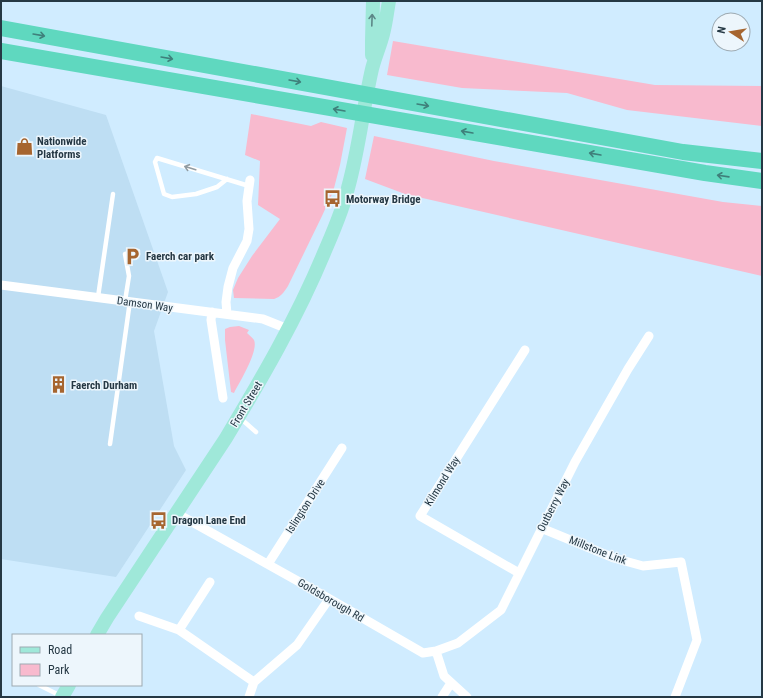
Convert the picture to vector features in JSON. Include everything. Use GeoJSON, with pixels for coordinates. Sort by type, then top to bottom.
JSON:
{"type":"FeatureCollection","features":[{"type":"Feature","properties":{"kind":"highway"},"geometry":{"type":"LineString","coordinates":[[1,28],[683,152],[762,160]]}},
{"type":"Feature","properties":{"kind":"highway"},"geometry":{"type":"LineString","coordinates":[[1,51],[697,172],[762,181]]}},
{"type":"Feature","properties":{"kind":"main road"},"geometry":{"type":"LineString","coordinates":[[373,1],[373,68]]}},
{"type":"Feature","properties":{"kind":"main road"},"geometry":{"type":"LineString","coordinates":[[373,68],[384,32],[389,1]]}},
{"type":"Feature","properties":{"kind":"main road","name":"Front Street"},"geometry":{"type":"LineString","coordinates":[[98,634],[239,417],[262,378],[313,279],[335,227],[348,189],[373,68]]}},
{"type":"Feature","properties":{"kind":"main road"},"geometry":{"type":"LineString","coordinates":[[63,697],[68,686]]}},
{"type":"Feature","properties":{"kind":"street"},"geometry":{"type":"LineString","coordinates":[[227,314],[226,302],[233,268],[247,241],[247,201],[249,183]]}},
{"type":"Feature","properties":{"kind":"street","name":"Damson Way"},"geometry":{"type":"LineString","coordinates":[[1,285],[263,319],[288,329]]}},
{"type":"Feature","properties":{"kind":"street"},"geometry":{"type":"LineString","coordinates":[[212,312],[211,320],[222,398]]}},
{"type":"Feature","properties":{"kind":"street","name":"Outberry Way"},"geometry":{"type":"LineString","coordinates":[[436,651],[458,643],[500,610],[579,455],[628,369],[649,336]]}},
{"type":"Feature","properties":{"kind":"street","name":"Kilmond Way"},"geometry":{"type":"LineString","coordinates":[[519,573],[420,516],[525,350]]}},
{"type":"Feature","properties":{"kind":"street","name":"Islington Drive"},"geometry":{"type":"LineString","coordinates":[[268,564],[342,448]]}},
{"type":"Feature","properties":{"kind":"street","name":"Goldsborough Rd"},"geometry":{"type":"LineString","coordinates":[[176,513],[329,598],[423,653],[436,651]]}},
{"type":"Feature","properties":{"kind":"street","name":"Millstone Link"},"geometry":{"type":"LineString","coordinates":[[541,528],[614,558],[643,566],[681,562],[697,640],[674,697]]}},
{"type":"Feature","properties":{"kind":"street"},"geometry":{"type":"LineString","coordinates":[[179,630],[210,582]]}},
{"type":"Feature","properties":{"kind":"street"},"geometry":{"type":"LineString","coordinates":[[249,697],[254,682],[297,645],[329,598]]}},
{"type":"Feature","properties":{"kind":"street"},"geometry":{"type":"LineString","coordinates":[[139,616],[179,630],[254,682]]}},
{"type":"Feature","properties":{"kind":"street"},"geometry":{"type":"LineString","coordinates":[[436,651],[444,676],[468,697]]}},
{"type":"Feature","properties":{"kind":"street"},"geometry":{"type":"LineString","coordinates":[[442,697],[451,683]]}},
{"type":"Feature","properties":{"kind":"lane"},"geometry":{"type":"LineString","coordinates":[[227,179],[217,187],[196,194],[172,197],[164,194],[154,162],[157,158],[227,179],[249,183]]}},
{"type":"Feature","properties":{"kind":"lane"},"geometry":{"type":"LineString","coordinates":[[98,297],[113,194]]}},
{"type":"Feature","properties":{"kind":"lane"},"geometry":{"type":"LineString","coordinates":[[110,444],[129,276],[125,254],[138,251]]}},
{"type":"Feature","properties":{"kind":"lane"},"geometry":{"type":"LineString","coordinates":[[239,417],[256,432]]}},
{"type":"Feature","properties":{"kind":"lane"},"geometry":{"type":"LineString","coordinates":[[41,686],[63,697]]}},
{"type":"Feature","properties":{"kind":"shaded area"},"geometry":{"type":"Polygon","coordinates":[[[1,86],[106,115],[168,292],[154,331],[174,446],[186,470],[116,577],[1,559],[1,86]]]}},
{"type":"Feature","properties":{"kind":"green space"},"geometry":{"type":"Polygon","coordinates":[[[393,41],[655,85],[762,86],[762,126],[627,110],[567,93],[462,88],[387,75],[393,41]]]}},
{"type":"Feature","properties":{"kind":"green space"},"geometry":{"type":"Polygon","coordinates":[[[251,114],[311,126],[321,122],[347,128],[333,192],[288,286],[280,296],[274,299],[234,298],[233,290],[238,278],[252,256],[280,219],[258,205],[260,161],[245,155],[251,114]]]}},
{"type":"Feature","properties":{"kind":"green space"},"geometry":{"type":"Polygon","coordinates":[[[374,136],[494,161],[723,202],[762,206],[762,276],[405,194],[365,179],[374,136]]]}},
{"type":"Feature","properties":{"kind":"green space"},"geometry":{"type":"Polygon","coordinates":[[[239,326],[249,330],[247,333],[254,340],[255,345],[254,352],[244,375],[234,393],[231,392],[225,329],[239,326]]]}},
{"type":"Feature","properties":{"kind":"place","name":"Nationwide Platforms"},"geometry":{"type":"Point","coordinates":[24,147]}},
{"type":"Feature","properties":{"kind":"place","name":"Motorway Bridge"},"geometry":{"type":"Point","coordinates":[333,199]}},
{"type":"Feature","properties":{"kind":"place","name":"Faerch car park"},"geometry":{"type":"Point","coordinates":[133,256]}},
{"type":"Feature","properties":{"kind":"place","name":"Faerch Durham"},"geometry":{"type":"Point","coordinates":[58,385]}},
{"type":"Feature","properties":{"kind":"place","name":"Dragon Lane End"},"geometry":{"type":"Point","coordinates":[159,520]}}]}
